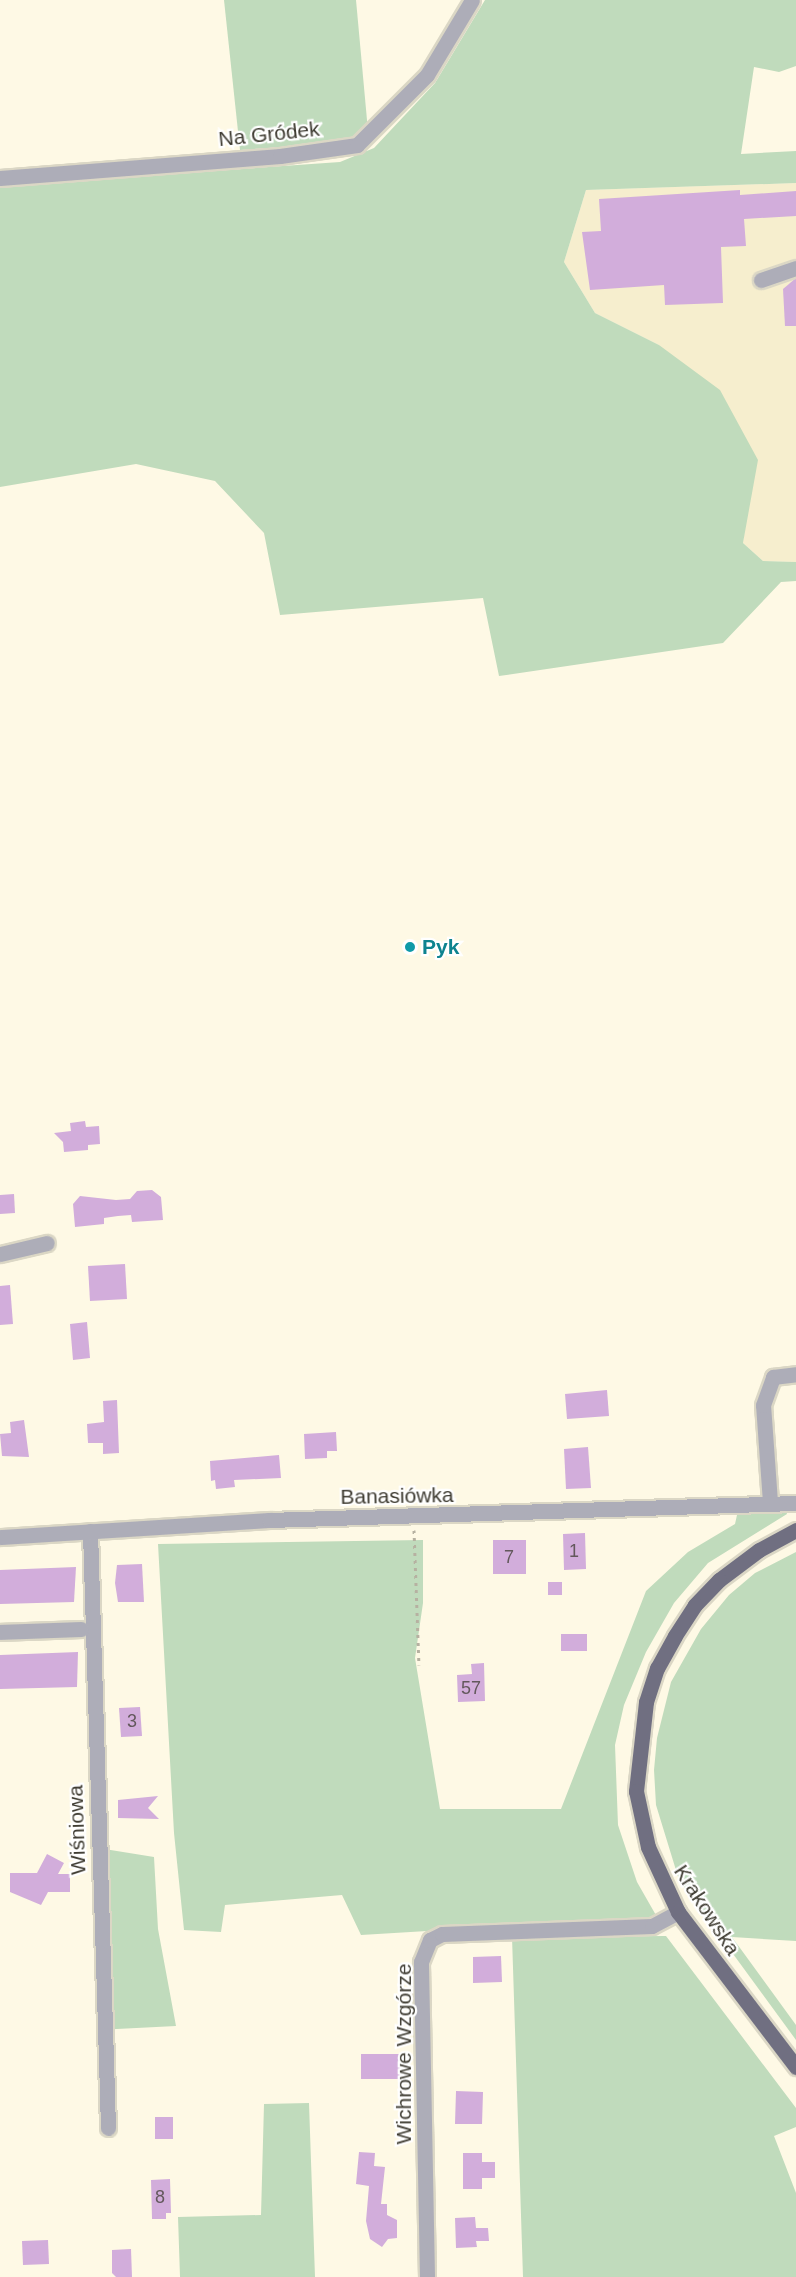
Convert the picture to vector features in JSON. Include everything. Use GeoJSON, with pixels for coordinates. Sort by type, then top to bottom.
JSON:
{"type":"FeatureCollection","features":[{"type":"Feature","properties":{"kind":"main road","name":"Krakowska"},"geometry":{"type":"LineString","coordinates":[[796,1530],[759,1550],[695,1605],[657,1668],[646,1702],[636,1791],[648,1847],[678,1912],[796,2067]]}},
{"type":"Feature","properties":{"kind":"street","name":"Na Gródek"},"geometry":{"type":"LineString","coordinates":[[0,178],[280,156],[357,145],[427,75],[472,0]]}},
{"type":"Feature","properties":{"kind":"street"},"geometry":{"type":"LineString","coordinates":[[761,280],[796,268]]}},
{"type":"Feature","properties":{"kind":"street"},"geometry":{"type":"LineString","coordinates":[[0,1254],[46,1243]]}},
{"type":"Feature","properties":{"kind":"street"},"geometry":{"type":"LineString","coordinates":[[770,1502],[763,1405],[773,1377],[796,1374]]}},
{"type":"Feature","properties":{"kind":"street","name":"Banasiówka"},"geometry":{"type":"LineString","coordinates":[[0,1538],[90,1531],[413,1517],[599,1512],[770,1502],[796,1503]]}},
{"type":"Feature","properties":{"kind":"street","name":"Wiśniowa"},"geometry":{"type":"LineString","coordinates":[[90,1531],[108,2128]]}},
{"type":"Feature","properties":{"kind":"street"},"geometry":{"type":"LineString","coordinates":[[0,1632],[81,1629]]}},
{"type":"Feature","properties":{"kind":"street","name":"Wichrowe Wzgórze"},"geometry":{"type":"LineString","coordinates":[[427,2277],[421,1962],[430,1940],[442,1934],[652,1926],[678,1912]]}},
{"type":"Feature","properties":{"kind":"path"},"geometry":{"type":"LineString","coordinates":[[413,1517],[419,1665]]}},
{"type":"Feature","properties":{"kind":"shaded area"},"geometry":{"type":"Polygon","coordinates":[[[796,183],[796,562],[763,561],[743,543],[748,506],[659,345],[595,313],[564,262],[586,190],[796,183]]]}},
{"type":"Feature","properties":{"kind":"green space"},"geometry":{"type":"Polygon","coordinates":[[[224,0],[356,0],[368,131],[342,143],[240,150],[224,0]]]}},
{"type":"Feature","properties":{"kind":"green space"},"geometry":{"type":"Polygon","coordinates":[[[485,0],[796,0],[796,66],[779,72],[754,67],[741,154],[796,151],[796,183],[586,190],[564,262],[595,313],[659,345],[720,390],[758,460],[743,543],[763,561],[796,562],[796,581],[781,582],[723,643],[499,676],[483,598],[280,615],[264,533],[215,481],[136,464],[0,487],[0,186],[340,162],[374,148],[435,83],[485,0]]]}},
{"type":"Feature","properties":{"kind":"green space"},"geometry":{"type":"Polygon","coordinates":[[[785,1507],[787,1514],[708,1563],[674,1603],[646,1652],[624,1705],[615,1745],[618,1825],[637,1882],[657,1917],[361,1935],[342,1895],[225,1905],[221,1932],[184,1930],[174,1833],[158,1544],[423,1540],[423,1603],[415,1658],[440,1809],[561,1809],[646,1591],[688,1552],[735,1524],[737,1515],[785,1507]]]}},
{"type":"Feature","properties":{"kind":"green space"},"geometry":{"type":"Polygon","coordinates":[[[796,1552],[796,1941],[732,1937],[796,2025],[796,2040],[679,1880],[656,1805],[654,1770],[657,1738],[671,1682],[701,1629],[729,1595],[755,1573],[796,1552]]]}},
{"type":"Feature","properties":{"kind":"green space"},"geometry":{"type":"Polygon","coordinates":[[[92,1847],[154,1857],[158,1929],[176,2026],[97,2030],[92,1847]]]}},
{"type":"Feature","properties":{"kind":"green space"},"geometry":{"type":"Polygon","coordinates":[[[666,1936],[796,2108],[796,2127],[774,2136],[796,2193],[796,2277],[523,2277],[512,1937],[666,1936]]]}},
{"type":"Feature","properties":{"kind":"green space"},"geometry":{"type":"Polygon","coordinates":[[[309,2103],[315,2277],[180,2277],[178,2217],[261,2215],[264,2104],[309,2103]]]}},
{"type":"Feature","properties":{"kind":"building"},"geometry":{"type":"Polygon","coordinates":[[[740,190],[740,195],[796,191],[796,216],[744,219],[746,246],[721,247],[723,303],[665,305],[664,285],[590,290],[582,232],[601,231],[599,199],[740,190]]]}},
{"type":"Feature","properties":{"kind":"building"},"geometry":{"type":"Polygon","coordinates":[[[796,278],[796,326],[785,326],[783,289],[796,278]]]}},
{"type":"Feature","properties":{"kind":"building"},"geometry":{"type":"Polygon","coordinates":[[[85,1121],[86,1127],[99,1126],[100,1144],[88,1145],[88,1150],[64,1152],[63,1142],[54,1133],[71,1131],[70,1123],[85,1121]]]}},
{"type":"Feature","properties":{"kind":"building"},"geometry":{"type":"Polygon","coordinates":[[[152,1190],[161,1197],[163,1220],[132,1222],[131,1215],[118,1216],[104,1218],[104,1224],[75,1227],[73,1204],[80,1196],[116,1200],[130,1199],[137,1191],[152,1190]]]}},
{"type":"Feature","properties":{"kind":"building"},"geometry":{"type":"Polygon","coordinates":[[[14,1194],[15,1213],[0,1214],[0,1195],[14,1194]]]}},
{"type":"Feature","properties":{"kind":"building"},"geometry":{"type":"Polygon","coordinates":[[[125,1264],[127,1299],[90,1301],[88,1266],[125,1264]]]}},
{"type":"Feature","properties":{"kind":"building"},"geometry":{"type":"Polygon","coordinates":[[[10,1285],[13,1324],[0,1325],[0,1286],[10,1285]]]}},
{"type":"Feature","properties":{"kind":"building"},"geometry":{"type":"Polygon","coordinates":[[[87,1322],[90,1358],[73,1360],[70,1324],[87,1322]]]}},
{"type":"Feature","properties":{"kind":"building"},"geometry":{"type":"Polygon","coordinates":[[[607,1390],[609,1416],[567,1419],[565,1394],[607,1390]]]}},
{"type":"Feature","properties":{"kind":"building"},"geometry":{"type":"Polygon","coordinates":[[[117,1400],[119,1453],[103,1454],[103,1443],[88,1443],[87,1424],[104,1422],[103,1401],[117,1400]]]}},
{"type":"Feature","properties":{"kind":"building"},"geometry":{"type":"Polygon","coordinates":[[[24,1420],[29,1457],[2,1456],[0,1434],[11,1433],[10,1422],[24,1420]]]}},
{"type":"Feature","properties":{"kind":"building"},"geometry":{"type":"Polygon","coordinates":[[[336,1432],[337,1451],[327,1451],[327,1458],[305,1459],[304,1434],[336,1432]]]}},
{"type":"Feature","properties":{"kind":"building"},"geometry":{"type":"Polygon","coordinates":[[[588,1447],[591,1488],[566,1489],[564,1449],[588,1447]]]}},
{"type":"Feature","properties":{"kind":"building"},"geometry":{"type":"Polygon","coordinates":[[[279,1455],[281,1478],[234,1480],[235,1487],[216,1489],[215,1480],[211,1481],[210,1461],[279,1455]]]}},
{"type":"Feature","properties":{"kind":"building"},"geometry":{"type":"Polygon","coordinates":[[[585,1533],[586,1569],[564,1570],[563,1534],[585,1533]]]}},
{"type":"Feature","properties":{"kind":"building"},"geometry":{"type":"Polygon","coordinates":[[[493,1540],[526,1540],[526,1574],[493,1574],[493,1540]]]}},
{"type":"Feature","properties":{"kind":"building"},"geometry":{"type":"Polygon","coordinates":[[[142,1564],[144,1602],[118,1602],[115,1583],[117,1565],[142,1564]]]}},
{"type":"Feature","properties":{"kind":"building"},"geometry":{"type":"Polygon","coordinates":[[[76,1567],[74,1602],[0,1604],[0,1570],[76,1567]]]}},
{"type":"Feature","properties":{"kind":"building"},"geometry":{"type":"Polygon","coordinates":[[[548,1582],[562,1582],[562,1595],[548,1595],[548,1582]]]}},
{"type":"Feature","properties":{"kind":"building"},"geometry":{"type":"Polygon","coordinates":[[[561,1634],[587,1634],[587,1651],[561,1651],[561,1634]]]}},
{"type":"Feature","properties":{"kind":"building"},"geometry":{"type":"Polygon","coordinates":[[[78,1652],[77,1687],[0,1689],[0,1655],[78,1652]]]}},
{"type":"Feature","properties":{"kind":"building"},"geometry":{"type":"Polygon","coordinates":[[[484,1663],[485,1701],[458,1702],[457,1675],[472,1674],[471,1664],[484,1663]]]}},
{"type":"Feature","properties":{"kind":"building"},"geometry":{"type":"Polygon","coordinates":[[[140,1707],[142,1736],[121,1737],[119,1708],[140,1707]]]}},
{"type":"Feature","properties":{"kind":"building"},"geometry":{"type":"Polygon","coordinates":[[[158,1796],[148,1808],[159,1819],[118,1818],[118,1800],[158,1796]]]}},
{"type":"Feature","properties":{"kind":"building"},"geometry":{"type":"Polygon","coordinates":[[[47,1854],[64,1863],[58,1874],[70,1874],[70,1892],[48,1892],[41,1905],[10,1892],[10,1873],[37,1873],[47,1854]]]}},
{"type":"Feature","properties":{"kind":"building"},"geometry":{"type":"Polygon","coordinates":[[[501,1956],[502,1982],[473,1983],[473,1957],[501,1956]]]}},
{"type":"Feature","properties":{"kind":"building"},"geometry":{"type":"Polygon","coordinates":[[[361,2054],[402,2054],[402,2079],[361,2079],[361,2054]]]}},
{"type":"Feature","properties":{"kind":"building"},"geometry":{"type":"Polygon","coordinates":[[[456,2091],[483,2092],[482,2124],[455,2124],[456,2091]]]}},
{"type":"Feature","properties":{"kind":"building"},"geometry":{"type":"Polygon","coordinates":[[[155,2117],[173,2117],[173,2139],[155,2139],[155,2117]]]}},
{"type":"Feature","properties":{"kind":"building"},"geometry":{"type":"Polygon","coordinates":[[[359,2152],[375,2153],[374,2166],[385,2167],[381,2204],[387,2204],[387,2215],[397,2220],[397,2238],[388,2239],[382,2247],[370,2239],[366,2221],[369,2186],[356,2184],[359,2152]]]}},
{"type":"Feature","properties":{"kind":"building"},"geometry":{"type":"Polygon","coordinates":[[[463,2153],[482,2153],[482,2162],[495,2162],[495,2178],[482,2178],[482,2189],[463,2189],[463,2153]]]}},
{"type":"Feature","properties":{"kind":"building"},"geometry":{"type":"Polygon","coordinates":[[[170,2179],[171,2213],[166,2213],[166,2219],[152,2219],[151,2180],[170,2179]]]}},
{"type":"Feature","properties":{"kind":"building"},"geometry":{"type":"Polygon","coordinates":[[[475,2217],[476,2228],[488,2228],[489,2241],[476,2241],[477,2247],[456,2248],[455,2218],[475,2217]]]}},
{"type":"Feature","properties":{"kind":"building"},"geometry":{"type":"Polygon","coordinates":[[[48,2240],[49,2264],[23,2265],[22,2241],[48,2240]]]}},
{"type":"Feature","properties":{"kind":"building"},"geometry":{"type":"Polygon","coordinates":[[[131,2249],[132,2277],[116,2277],[112,2273],[112,2250],[131,2249]]]}},
{"type":"Feature","properties":{"kind":"place","name":"Pyk"},"geometry":{"type":"Point","coordinates":[410,947]}}]}
